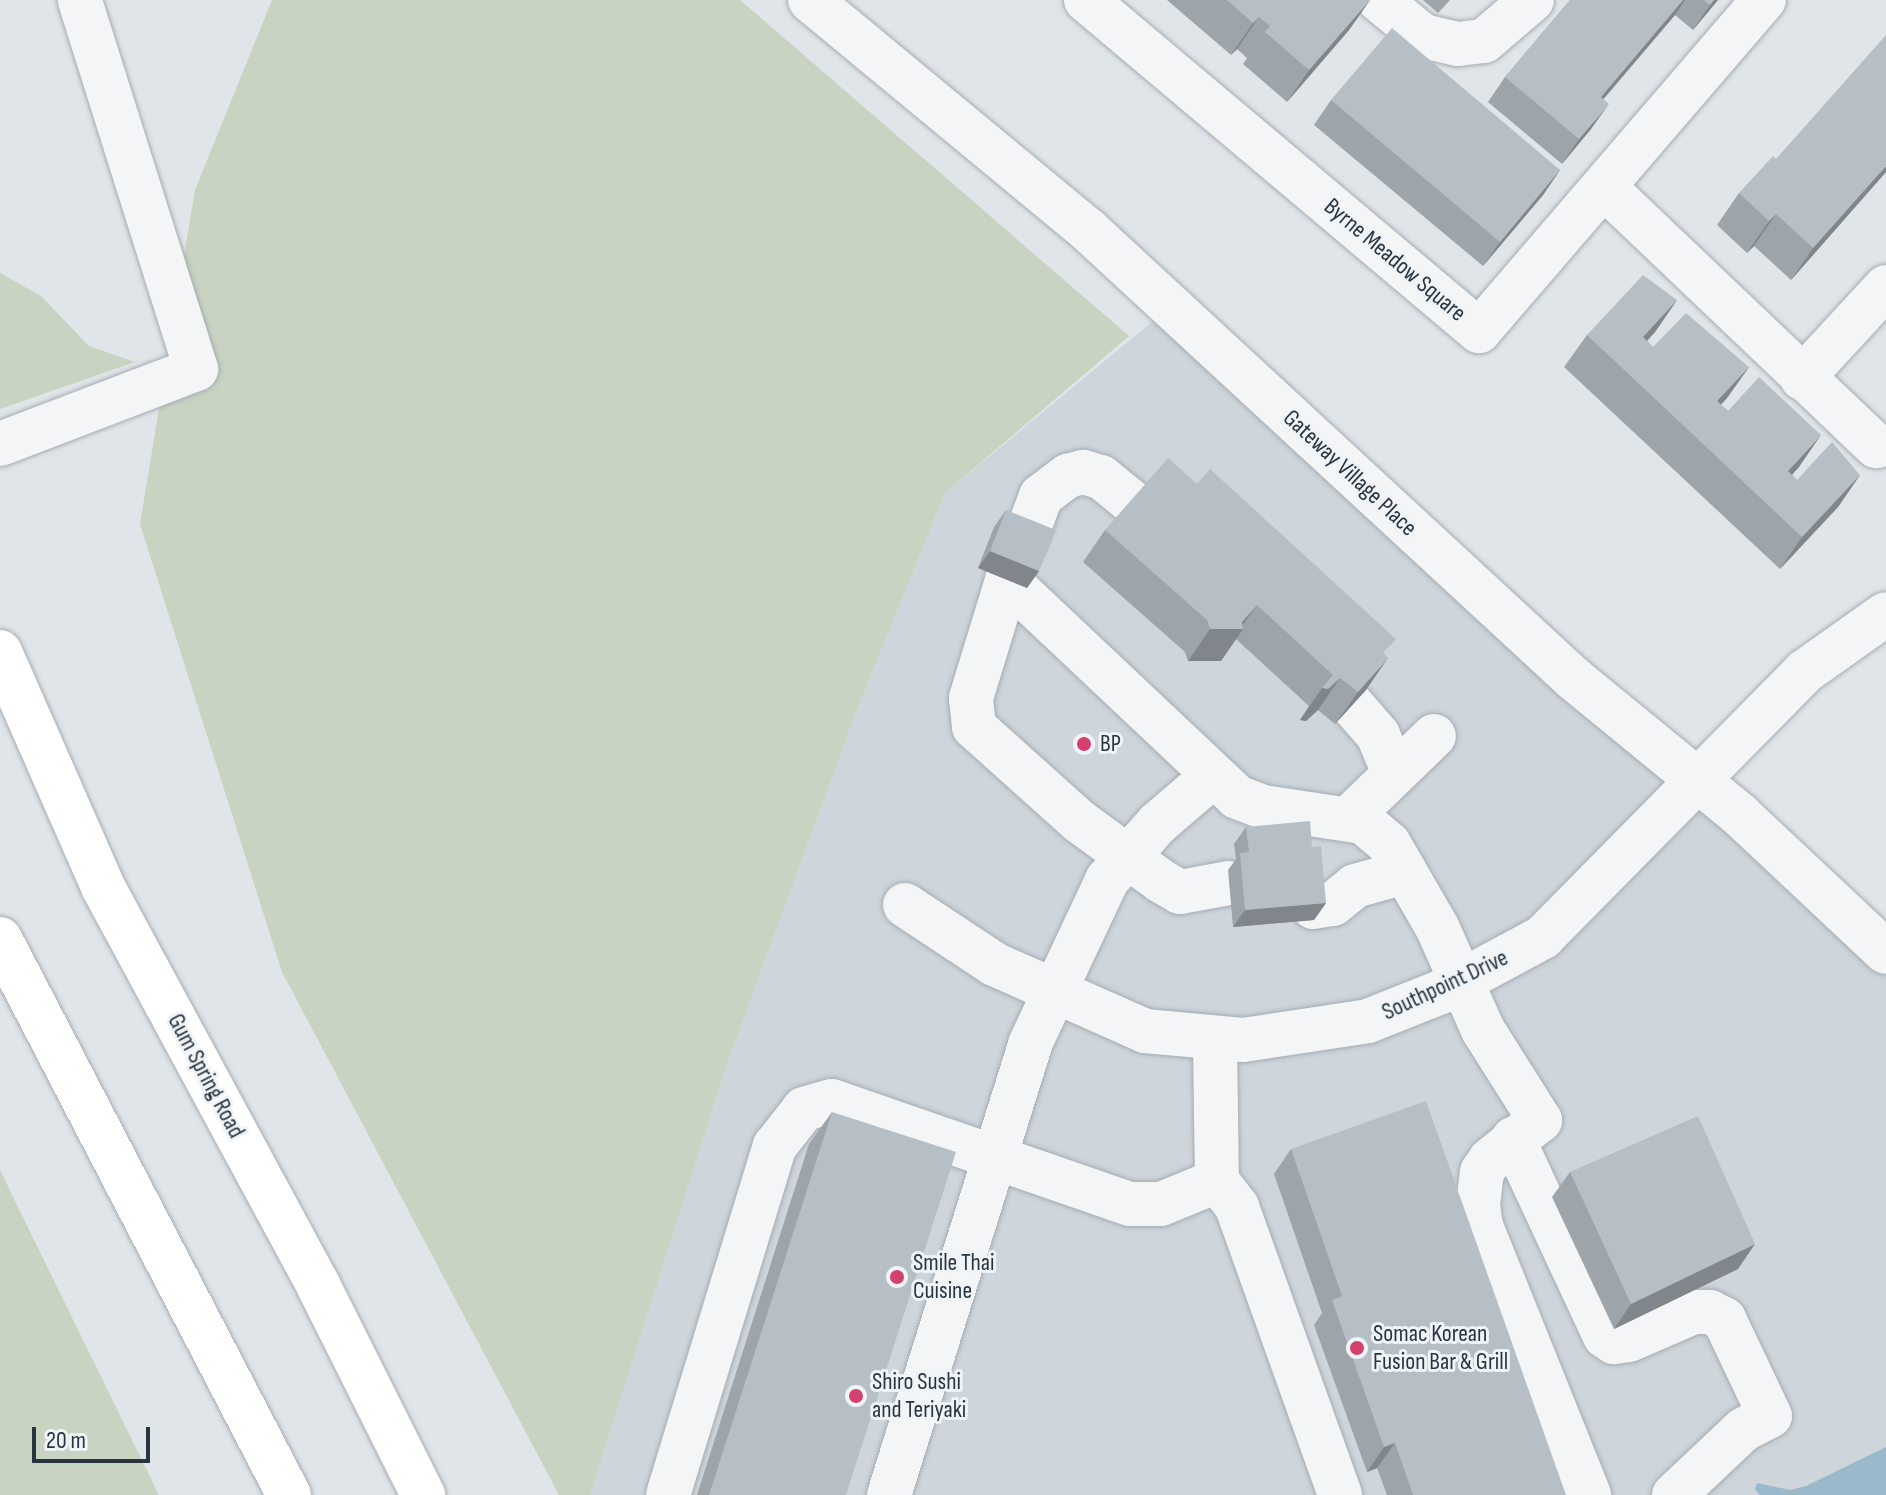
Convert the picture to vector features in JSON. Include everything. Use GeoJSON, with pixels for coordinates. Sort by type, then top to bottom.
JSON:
{"type":"FeatureCollection","features":[{"type":"Feature","properties":{"kind":"main road","name":"Gum Spring Road"},"geometry":{"type":"LineString","coordinates":[[0,652],[103,887],[319,1287],[423,1495]]}},
{"type":"Feature","properties":{"kind":"main road"},"geometry":{"type":"LineString","coordinates":[[0,939],[289,1495]]}},
{"type":"Feature","properties":{"kind":"street"},"geometry":{"type":"LineString","coordinates":[[0,444],[196,369],[80,0]]}},
{"type":"Feature","properties":{"kind":"street","name":"Gateway Village Place"},"geometry":{"type":"LineString","coordinates":[[810,0],[1087,229],[1574,679],[1699,781],[1886,952]]}},
{"type":"Feature","properties":{"kind":"street","name":"Byrne Meadow Square"},"geometry":{"type":"LineString","coordinates":[[1086,0],[1479,331],[1764,0]]}},
{"type":"Feature","properties":{"kind":"street"},"geometry":{"type":"LineString","coordinates":[[1379,0],[1423,36],[1458,44],[1484,41],[1532,0]]}},
{"type":"Feature","properties":{"kind":"street"},"geometry":{"type":"LineString","coordinates":[[1604,187],[1876,446]]}},
{"type":"Feature","properties":{"kind":"street"},"geometry":{"type":"LineString","coordinates":[[1802,378],[1886,287]]}},
{"type":"Feature","properties":{"kind":"street"},"geometry":{"type":"LineString","coordinates":[[1025,539],[1041,496],[1068,476],[1083,472],[1101,477],[1133,503]]}},
{"type":"Feature","properties":{"kind":"street"},"geometry":{"type":"LineString","coordinates":[[1230,896],[1180,892],[1126,858],[974,727],[971,698],[1007,580],[1237,797],[1263,807],[1349,818],[1382,836],[1405,872],[1462,981],[1483,1030],[1540,1120],[1513,1139],[1482,1172],[1478,1205],[1481,1226],[1589,1495]]}},
{"type":"Feature","properties":{"kind":"street","name":"Southpoint Drive"},"geometry":{"type":"LineString","coordinates":[[905,905],[994,964],[1145,1031],[1215,1041],[1280,1038],[1368,1021],[1462,981],[1543,937],[1569,915],[1804,672],[1886,614]]}},
{"type":"Feature","properties":{"kind":"street"},"geometry":{"type":"LineString","coordinates":[[1352,705],[1378,735],[1394,773]]}},
{"type":"Feature","properties":{"kind":"street"},"geometry":{"type":"LineString","coordinates":[[1349,818],[1434,736]]}},
{"type":"Feature","properties":{"kind":"street"},"geometry":{"type":"LineString","coordinates":[[889,1495],[991,1156],[1054,992],[1096,900],[1126,858],[1213,776]]}},
{"type":"Feature","properties":{"kind":"street"},"geometry":{"type":"LineString","coordinates":[[1322,895],[1405,872]]}},
{"type":"Feature","properties":{"kind":"street"},"geometry":{"type":"LineString","coordinates":[[1215,1041],[1217,1181],[1234,1199],[1340,1495]]}},
{"type":"Feature","properties":{"kind":"street"},"geometry":{"type":"LineString","coordinates":[[668,1495],[775,1146],[792,1119],[818,1103],[832,1101],[1130,1204],[1161,1204],[1217,1181]]}},
{"type":"Feature","properties":{"kind":"street"},"geometry":{"type":"LineString","coordinates":[[1513,1139],[1605,1336],[1614,1342],[1629,1340],[1694,1312],[1710,1312],[1724,1319],[1770,1416],[1743,1430],[1674,1495]]}},
{"type":"Feature","properties":{"kind":"shaded area"},"geometry":{"type":"Polygon","coordinates":[[[1170,307],[1886,952],[1886,1495],[590,1495],[728,1061],[858,707],[945,493],[1170,307]]]}},
{"type":"Feature","properties":{"kind":"green space"},"geometry":{"type":"Polygon","coordinates":[[[272,0],[740,0],[1129,336],[945,493],[858,707],[728,1061],[590,1495],[559,1495],[282,972],[140,524],[195,190],[272,0]]]}},
{"type":"Feature","properties":{"kind":"green space"},"geometry":{"type":"Polygon","coordinates":[[[0,273],[41,296],[89,346],[135,362],[0,409],[0,273]]]}},
{"type":"Feature","properties":{"kind":"green space"},"geometry":{"type":"Polygon","coordinates":[[[0,1170],[14,1199],[159,1495],[0,1495],[0,1170]]]}},
{"type":"Feature","properties":{"kind":"water"},"geometry":{"type":"Polygon","coordinates":[[[1886,1447],[1886,1495],[1760,1495],[1755,1489],[1757,1483],[1790,1490],[1806,1486],[1886,1447]]]}},
{"type":"Feature","properties":{"kind":"building"},"geometry":{"type":"Polygon","coordinates":[[[1227,0],[1370,0],[1309,70],[1265,32],[1270,26],[1259,17],[1253,23],[1227,0]]]}},
{"type":"Feature","properties":{"kind":"building"},"geometry":{"type":"Polygon","coordinates":[[[1570,0],[1683,0],[1601,97],[1609,104],[1579,139],[1505,77],[1570,0]]]}},
{"type":"Feature","properties":{"kind":"building"},"geometry":{"type":"Polygon","coordinates":[[[1392,28],[1560,170],[1500,242],[1331,100],[1392,28]]]}},
{"type":"Feature","properties":{"kind":"building"},"geometry":{"type":"Polygon","coordinates":[[[1886,35],[1886,166],[1813,248],[1776,214],[1769,221],[1739,193],[1773,156],[1776,159],[1886,35]]]}},
{"type":"Feature","properties":{"kind":"building"},"geometry":{"type":"Polygon","coordinates":[[[1643,275],[1677,300],[1643,337],[1653,347],[1686,313],[1749,367],[1717,401],[1728,411],[1759,377],[1821,435],[1788,471],[1797,480],[1832,442],[1860,475],[1802,537],[1587,335],[1643,275]]]}},
{"type":"Feature","properties":{"kind":"building"},"geometry":{"type":"Polygon","coordinates":[[[1168,458],[1197,484],[1210,469],[1396,639],[1383,653],[1388,658],[1358,692],[1340,678],[1328,689],[1322,688],[1333,675],[1257,605],[1242,622],[1243,629],[1210,629],[1207,620],[1105,530],[1168,458]]]}},
{"type":"Feature","properties":{"kind":"building"},"geometry":{"type":"Polygon","coordinates":[[[1006,510],[1056,530],[1039,571],[990,551],[1006,510]]]}},
{"type":"Feature","properties":{"kind":"building"},"geometry":{"type":"Polygon","coordinates":[[[1310,821],[1312,847],[1321,846],[1326,903],[1245,910],[1240,853],[1249,852],[1246,827],[1310,821]]]}},
{"type":"Feature","properties":{"kind":"building"},"geometry":{"type":"Polygon","coordinates":[[[1426,1101],[1566,1495],[1413,1495],[1395,1443],[1384,1447],[1332,1300],[1342,1296],[1291,1149],[1426,1101]]]}},
{"type":"Feature","properties":{"kind":"building"},"geometry":{"type":"Polygon","coordinates":[[[832,1112],[956,1152],[846,1495],[709,1495],[832,1112]]]}},
{"type":"Feature","properties":{"kind":"building"},"geometry":{"type":"Polygon","coordinates":[[[1698,1116],[1755,1244],[1631,1304],[1570,1172],[1698,1116]]]}},
{"type":"Feature","properties":{"kind":"place","name":"BP"},"geometry":{"type":"Point","coordinates":[1084,744]}},
{"type":"Feature","properties":{"kind":"place","name":"Smile Thai Cuisine"},"geometry":{"type":"Point","coordinates":[897,1277]}},
{"type":"Feature","properties":{"kind":"place","name":"Somac Korean Fusion Bar & Grill"},"geometry":{"type":"Point","coordinates":[1357,1348]}},
{"type":"Feature","properties":{"kind":"place","name":"Shiro Sushi and Teriyaki"},"geometry":{"type":"Point","coordinates":[856,1396]}}]}
